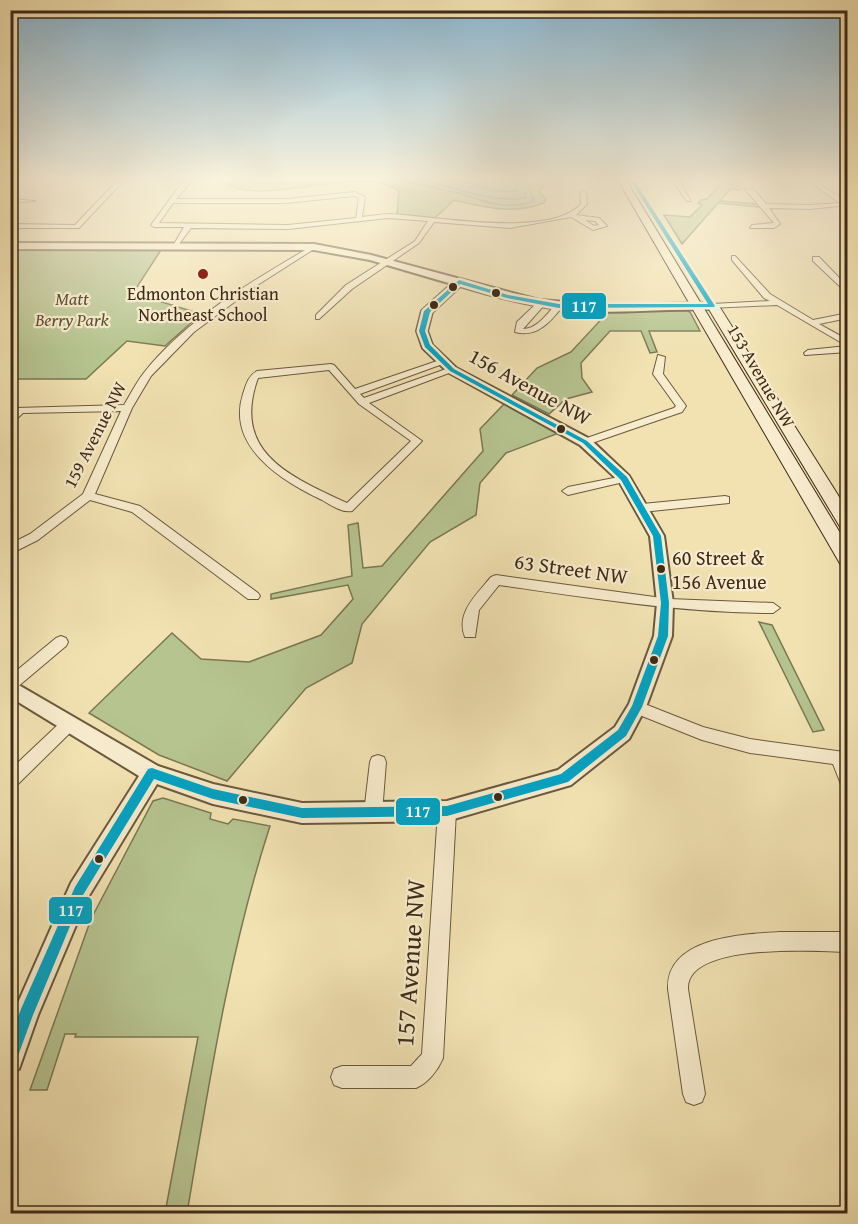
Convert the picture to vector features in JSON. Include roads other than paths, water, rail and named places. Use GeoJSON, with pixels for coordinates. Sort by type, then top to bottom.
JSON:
{"type":"FeatureCollection","features":[{"type":"Feature","properties":{"kind":"main road","name":"153 Avenue NW"},"geometry":{"type":"LineString","coordinates":[[660,237],[848,526]]}},
{"type":"Feature","properties":{"kind":"main road","name":"153 Avenue NW"},"geometry":{"type":"LineString","coordinates":[[665,237],[848,562]]}},
{"type":"Feature","properties":{"kind":"street"},"geometry":{"type":"LineString","coordinates":[[176,246],[182,237]]}},
{"type":"Feature","properties":{"kind":"street"},"geometry":{"type":"LineString","coordinates":[[319,317],[349,287],[422,237]]}},
{"type":"Feature","properties":{"kind":"street"},"geometry":{"type":"LineString","coordinates":[[10,246],[314,247],[354,251],[459,282],[559,306],[705,306],[778,303]]}},
{"type":"Feature","properties":{"kind":"street","name":"159 Avenue NW"},"geometry":{"type":"LineString","coordinates":[[10,550],[34,537],[88,496],[127,408],[147,375],[201,323],[253,284],[314,247]]}},
{"type":"Feature","properties":{"kind":"street"},"geometry":{"type":"LineString","coordinates":[[735,258],[757,287],[778,303],[815,322],[848,344]]}},
{"type":"Feature","properties":{"kind":"street"},"geometry":{"type":"LineString","coordinates":[[816,259],[848,292]]}},
{"type":"Feature","properties":{"kind":"street","name":"156 Avenue NW"},"geometry":{"type":"LineString","coordinates":[[10,686],[152,773],[213,794],[302,813],[447,811],[564,778],[622,734],[637,706],[663,636],[665,603],[657,536],[624,479],[585,442],[448,366],[427,346],[422,331],[426,311],[459,282]]}},
{"type":"Feature","properties":{"kind":"street"},"geometry":{"type":"LineString","coordinates":[[542,303],[520,324],[518,330],[525,333],[532,332],[559,306]]}},
{"type":"Feature","properties":{"kind":"street"},"geometry":{"type":"LineString","coordinates":[[815,322],[848,315]]}},
{"type":"Feature","properties":{"kind":"street"},"geometry":{"type":"LineString","coordinates":[[201,323],[217,325]]}},
{"type":"Feature","properties":{"kind":"street"},"geometry":{"type":"LineString","coordinates":[[808,353],[848,349]]}},
{"type":"Feature","properties":{"kind":"street"},"geometry":{"type":"LineString","coordinates":[[585,442],[678,410],[681,406],[658,374],[661,357]]}},
{"type":"Feature","properties":{"kind":"street"},"geometry":{"type":"LineString","coordinates":[[352,393],[448,366]]}},
{"type":"Feature","properties":{"kind":"street"},"geometry":{"type":"LineString","coordinates":[[362,402],[448,366]]}},
{"type":"Feature","properties":{"kind":"street"},"geometry":{"type":"LineString","coordinates":[[331,368],[362,402],[417,441],[348,508],[299,485],[270,463],[249,437],[245,406],[254,376],[331,368]]}},
{"type":"Feature","properties":{"kind":"street"},"geometry":{"type":"LineString","coordinates":[[10,422],[20,410],[127,408]]}},
{"type":"Feature","properties":{"kind":"street"},"geometry":{"type":"LineString","coordinates":[[568,491],[624,479]]}},
{"type":"Feature","properties":{"kind":"street"},"geometry":{"type":"LineString","coordinates":[[88,496],[136,509],[253,596]]}},
{"type":"Feature","properties":{"kind":"street"},"geometry":{"type":"LineString","coordinates":[[642,508],[725,501]]}},
{"type":"Feature","properties":{"kind":"street","name":"63 Street NW"},"geometry":{"type":"LineString","coordinates":[[471,633],[472,609],[496,580],[665,603],[731,609],[773,608]]}},
{"type":"Feature","properties":{"kind":"street"},"geometry":{"type":"LineString","coordinates":[[10,686],[61,642]]}},
{"type":"Feature","properties":{"kind":"street"},"geometry":{"type":"LineString","coordinates":[[637,706],[702,733],[750,746],[838,757],[848,782]]}},
{"type":"Feature","properties":{"kind":"street"},"geometry":{"type":"LineString","coordinates":[[10,780],[70,723]]}},
{"type":"Feature","properties":{"kind":"street"},"geometry":{"type":"LineString","coordinates":[[373,813],[378,762]]}},
{"type":"Feature","properties":{"kind":"street"},"geometry":{"type":"LineString","coordinates":[[10,1060],[26,1014],[79,891],[152,773]]}},
{"type":"Feature","properties":{"kind":"street","name":"157 Avenue NW"},"geometry":{"type":"LineString","coordinates":[[342,1077],[416,1077],[432,1058],[447,811]]}},
{"type":"Feature","properties":{"kind":"street"},"geometry":{"type":"LineString","coordinates":[[694,1094],[678,988],[682,968],[688,962],[736,944],[770,940],[848,942]]}},
{"type":"Feature","properties":{"kind":"place","name":"Edmonton Christian Northeast School"},"geometry":{"type":"Point","coordinates":[203,274]}},
{"type":"Feature","properties":{"kind":"place","name":"60 Street & 156 Avenue"},"geometry":{"type":"Point","coordinates":[661,569]}},
{"type":"Feature","properties":{"kind":"park label","name":"Matt Berry Park"},"geometry":{"type":"Point","coordinates":[72,309]}}]}
